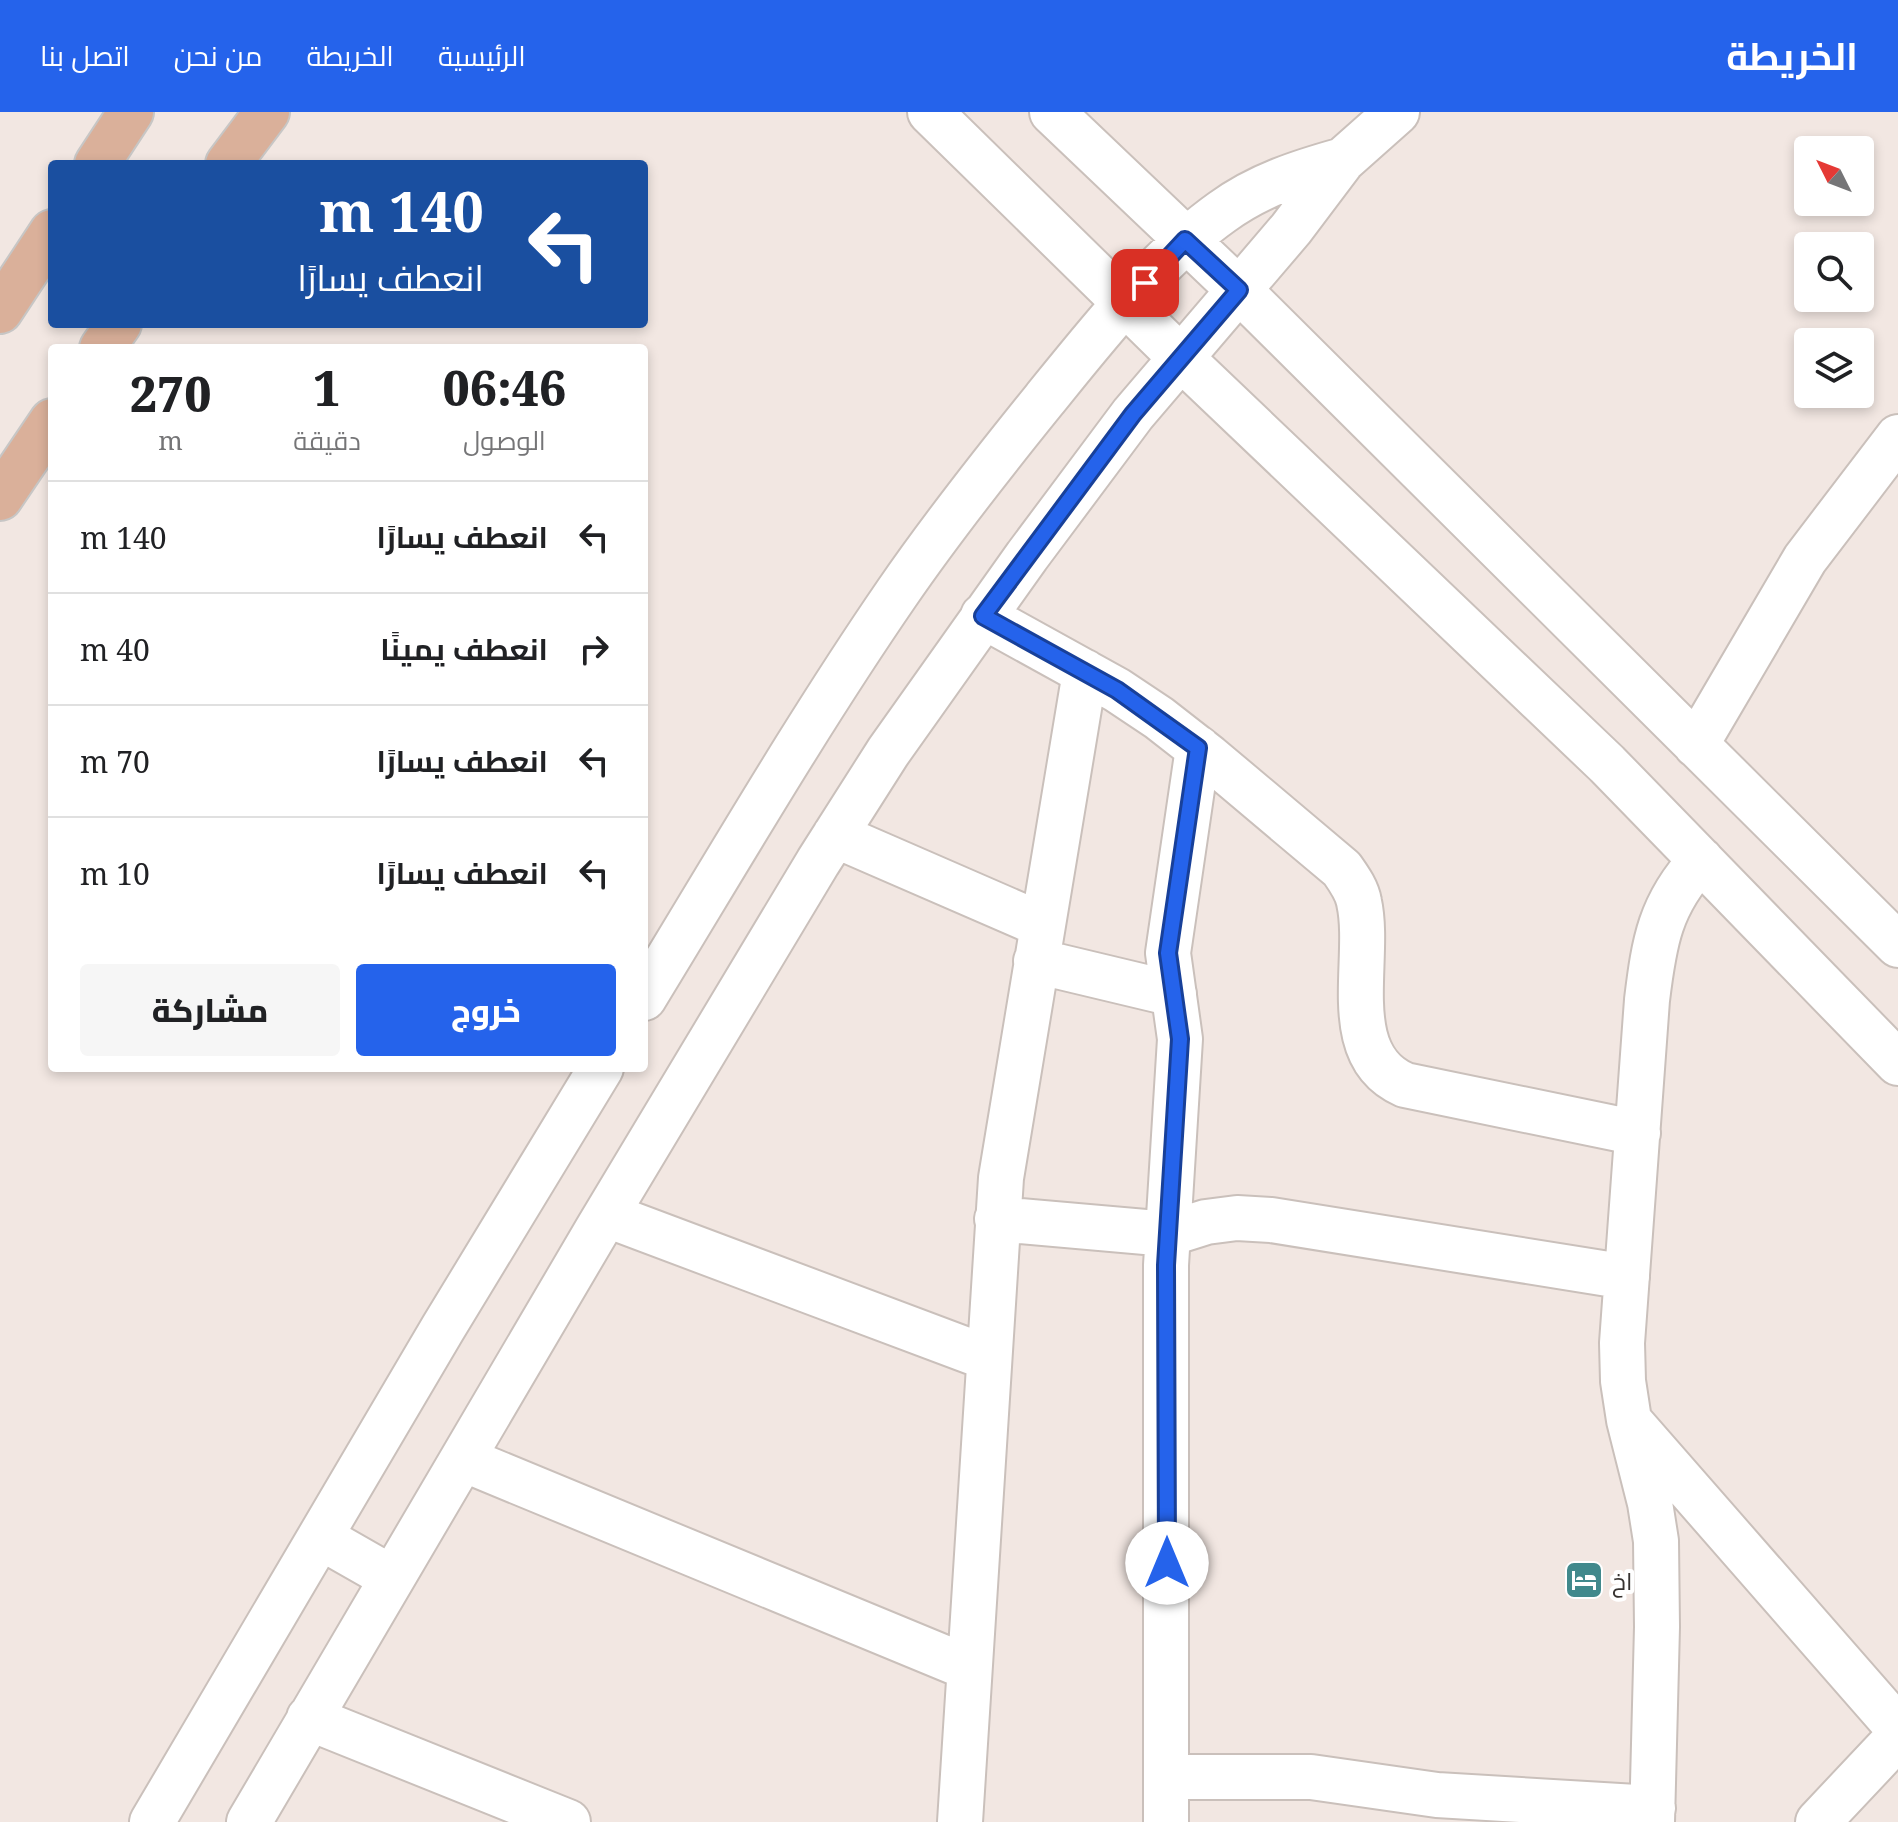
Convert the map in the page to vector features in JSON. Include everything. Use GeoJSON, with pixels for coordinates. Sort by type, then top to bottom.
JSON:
{"type":"FeatureCollection","features":[{"type":"Feature","properties":{"kind":"main road"},"geometry":{"type":"LineString","coordinates":[[100,160],[131,112]]}},
{"type":"Feature","properties":{"kind":"main road"},"geometry":{"type":"LineString","coordinates":[[231,160],[267,112]]}},
{"type":"Feature","properties":{"kind":"main road"},"geometry":{"type":"LineString","coordinates":[[0,311],[48,238]]}},
{"type":"Feature","properties":{"kind":"main road"},"geometry":{"type":"LineString","coordinates":[[0,498],[48,427]]}},
{"type":"Feature","properties":{"kind":"street"},"geometry":{"type":"LineString","coordinates":[[930,112],[1181,358],[1507,666],[1898,1063]]}},
{"type":"Feature","properties":{"kind":"street"},"geometry":{"type":"LineString","coordinates":[[1052,112],[1239,290],[1896,940]]}},
{"type":"Feature","properties":{"kind":"street"},"geometry":{"type":"LineString","coordinates":[[249,1822],[607,1215],[888,752],[983,616],[1133,414],[1318,196],[1343,160],[1397,112]]}},
{"type":"Feature","properties":{"kind":"street"},"geometry":{"type":"LineString","coordinates":[[648,991],[807,731],[898,591],[960,505],[1062,378],[1185,240],[1225,210],[1265,186],[1299,172],[1343,160]]}},
{"type":"Feature","properties":{"kind":"street"},"geometry":{"type":"LineString","coordinates":[[1696,745],[1805,559],[1898,437]]}},
{"type":"Feature","properties":{"kind":"street"},"geometry":{"type":"LineString","coordinates":[[983,616],[1117,690],[1198,748],[1328,856],[1351,881],[1360,905],[1366,1041],[1376,1064],[1386,1074],[1405,1085],[1638,1133]]}},
{"type":"Feature","properties":{"kind":"street"},"geometry":{"type":"LineString","coordinates":[[960,1822],[997,1219],[1007,1134],[1085,672]]}},
{"type":"Feature","properties":{"kind":"street"},"geometry":{"type":"LineString","coordinates":[[1166,1822],[1168,1234],[1180,1039],[1168,953],[1198,748]]}},
{"type":"Feature","properties":{"kind":"street"},"geometry":{"type":"LineString","coordinates":[[835,835],[1039,943],[1174,994]]}},
{"type":"Feature","properties":{"kind":"street"},"geometry":{"type":"LineString","coordinates":[[1167,1777],[1311,1777],[1437,1795],[1652,1815],[1656,1541],[1650,1503],[1629,1420],[1623,1381],[1622,1343],[1647,1000],[1654,945],[1672,896],[1701,860]]}},
{"type":"Feature","properties":{"kind":"street"},"geometry":{"type":"LineString","coordinates":[[152,1822],[443,1328],[599,1072]]}},
{"type":"Feature","properties":{"kind":"street"},"geometry":{"type":"LineString","coordinates":[[607,1215],[988,1358]]}},
{"type":"Feature","properties":{"kind":"street"},"geometry":{"type":"LineString","coordinates":[[997,1219],[1168,1234],[1206,1222],[1237,1218],[1271,1220],[1627,1277]]}},
{"type":"Feature","properties":{"kind":"street"},"geometry":{"type":"LineString","coordinates":[[1629,1420],[1898,1728]]}},
{"type":"Feature","properties":{"kind":"street"},"geometry":{"type":"LineString","coordinates":[[463,1459],[969,1668]]}},
{"type":"Feature","properties":{"kind":"street"},"geometry":{"type":"LineString","coordinates":[[320,1537],[392,1578]]}},
{"type":"Feature","properties":{"kind":"street"},"geometry":{"type":"LineString","coordinates":[[309,1718],[568,1822]]}},
{"type":"Feature","properties":{"kind":"street"},"geometry":{"type":"LineString","coordinates":[[1818,1822],[1898,1737]]}},
{"type":"Feature","properties":{"kind":"place","name":"اخ"},"geometry":{"type":"Point","coordinates":[1584,1580]}},
{"type":"Feature","properties":{"kind":"route"},"geometry":{"type":"LineString","coordinates":[[1145,283],[1185,240],[1239,290],[1133,414],[983,616],[1117,690],[1198,748],[1168,953],[1180,1039],[1166,1265],[1167,1563]]}}]}
